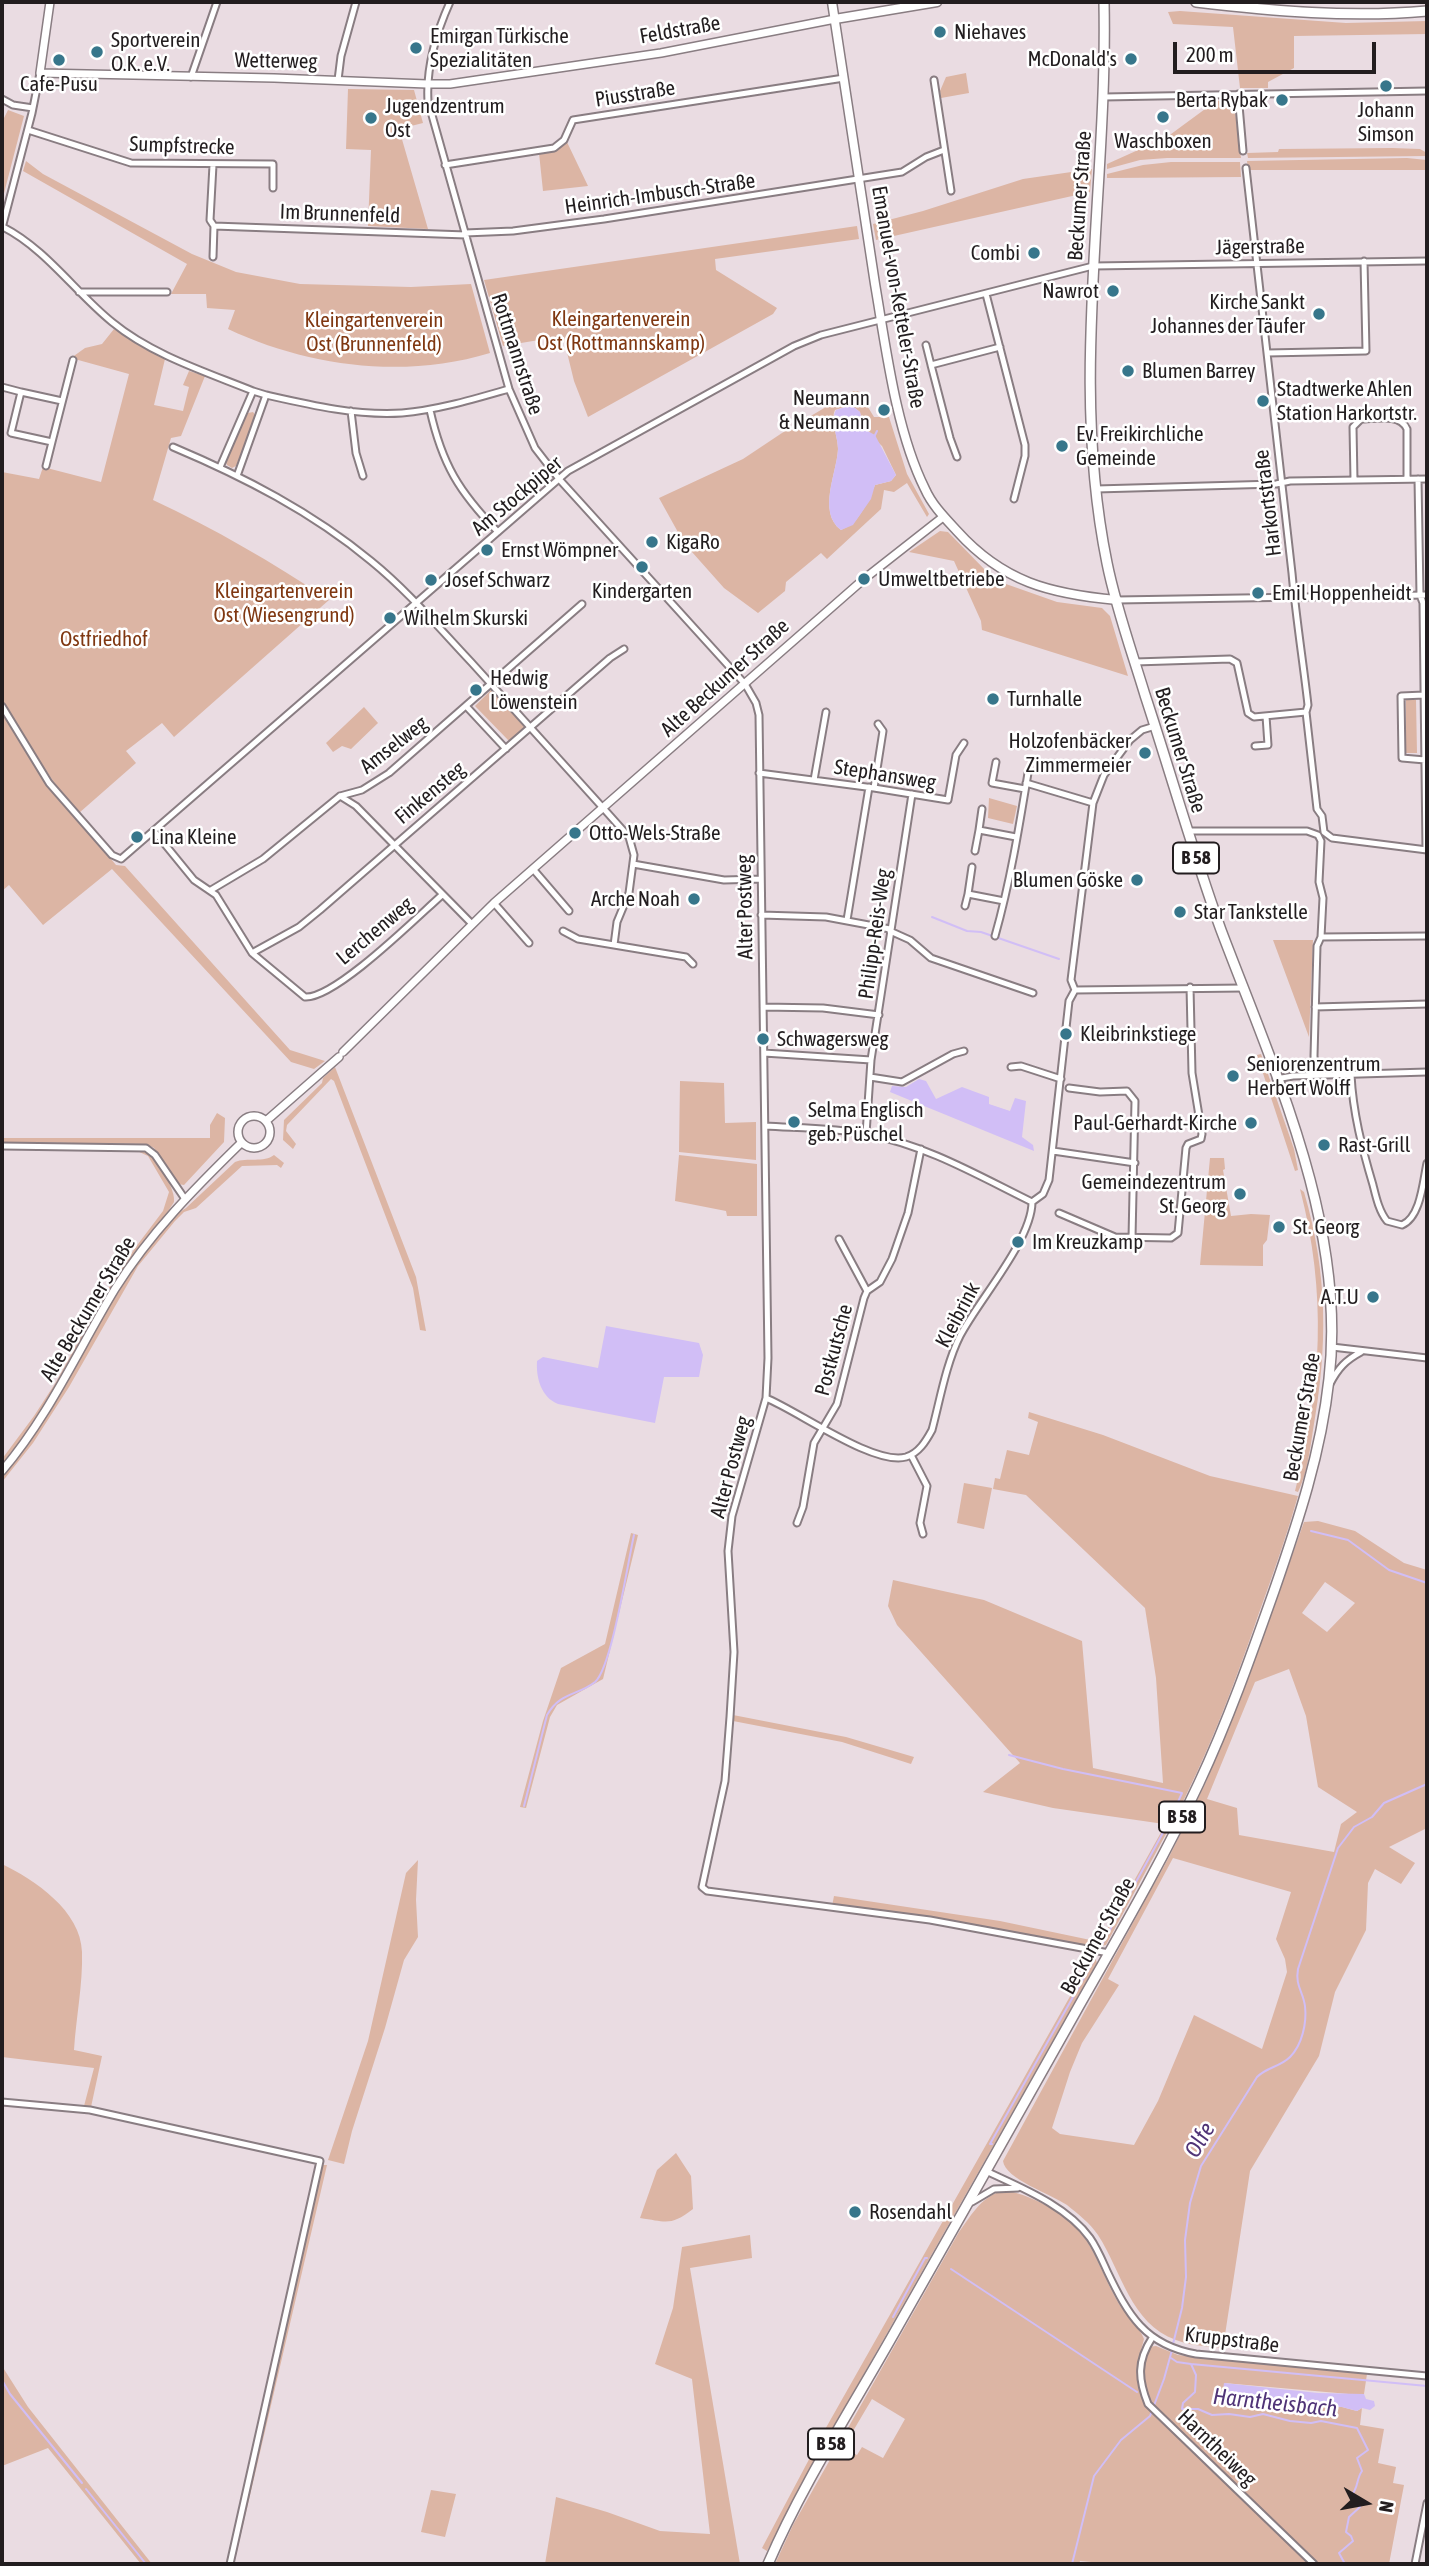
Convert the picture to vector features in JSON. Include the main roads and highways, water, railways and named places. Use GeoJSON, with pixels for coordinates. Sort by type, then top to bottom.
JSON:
{"type":"FeatureCollection","features":[{"type":"Feature","properties":{"kind":"main road","name":"Emanuel-von-Ketteler-Straße"},"geometry":{"type":"LineString","coordinates":[[832,2],[888,362],[913,459],[925,490],[943,517],[974,549],[1012,576],[1058,593],[1117,600]]}},
{"type":"Feature","properties":{"kind":"main road","name":"Feldstraße"},"geometry":{"type":"LineString","coordinates":[[835,19],[937,2]]}},
{"type":"Feature","properties":{"kind":"main road","name":"Beckumer Straße"},"geometry":{"type":"LineString","coordinates":[[768,2564],[811,2479],[988,2172],[1109,1953],[1201,1779],[1241,1684],[1306,1495],[1329,1387],[1332,1301],[1318,1207],[1276,1079],[1187,831],[1135,662],[1103,545],[1096,489],[1091,378],[1093,265],[1104,97],[1104,2]]}},
{"type":"Feature","properties":{"kind":"main road"},"geometry":{"type":"LineString","coordinates":[[1196,2],[1331,14],[1427,11]]}},
{"type":"Feature","properties":{"kind":"water"},"geometry":{"type":"Polygon","coordinates":[[[851,405],[860,412],[864,429],[875,435],[896,475],[891,481],[875,485],[871,499],[853,525],[841,530],[830,513],[829,503],[838,449],[834,414],[836,410],[851,405]]]}},
{"type":"Feature","properties":{"kind":"water"},"geometry":{"type":"Polygon","coordinates":[[[919,1079],[926,1081],[936,1099],[962,1087],[989,1097],[989,1104],[1010,1111],[1015,1098],[1026,1101],[1022,1137],[1033,1145],[1034,1151],[890,1092],[892,1086],[906,1087],[919,1079]]]}},
{"type":"Feature","properties":{"kind":"water"},"geometry":{"type":"Polygon","coordinates":[[[606,1326],[699,1343],[703,1355],[699,1377],[664,1377],[655,1423],[558,1404],[544,1392],[537,1374],[537,1361],[543,1357],[598,1368],[606,1326]]]}},
{"type":"Feature","properties":{"kind":"water"},"geometry":{"type":"Polygon","coordinates":[[[1224,2383],[1318,2393],[1364,2394],[1366,2399],[1374,2401],[1375,2406],[1370,2410],[1362,2408],[1357,2411],[1342,2407],[1221,2401],[1224,2383]]]}},
{"type":"Feature","properties":{"kind":"waterway"},"geometry":{"type":"LineString","coordinates":[[874,437],[877,431]]}},
{"type":"Feature","properties":{"kind":"waterway"},"geometry":{"type":"LineString","coordinates":[[932,917],[967,931],[981,932],[1059,959]]}},
{"type":"Feature","properties":{"kind":"waterway"},"geometry":{"type":"LineString","coordinates":[[1311,1531],[1348,1540],[1389,1570],[1427,1583]]}},
{"type":"Feature","properties":{"kind":"waterway"},"geometry":{"type":"LineString","coordinates":[[524,1806],[547,1715],[557,1702],[595,1682],[601,1672],[613,1636],[634,1535]]}},
{"type":"Feature","properties":{"kind":"waterway"},"geometry":{"type":"LineString","coordinates":[[1009,1755],[1182,1793],[1169,1822]]}},
{"type":"Feature","properties":{"kind":"waterway","name":"Olfe"},"geometry":{"type":"LineString","coordinates":[[1173,2344],[1186,2277],[1185,2240],[1190,2203],[1201,2166],[1257,2077],[1286,2060],[1301,2040],[1305,2013],[1298,1969],[1338,1848],[1354,1827],[1372,1817],[1384,1803],[1427,1784]]}},
{"type":"Feature","properties":{"kind":"waterway"},"geometry":{"type":"LineString","coordinates":[[1101,1946],[1165,1829]]}},
{"type":"Feature","properties":{"kind":"waterway"},"geometry":{"type":"LineString","coordinates":[[992,2144],[1095,1958]]}},
{"type":"Feature","properties":{"kind":"waterway"},"geometry":{"type":"LineString","coordinates":[[893,2317],[927,2258]]}},
{"type":"Feature","properties":{"kind":"waterway"},"geometry":{"type":"LineString","coordinates":[[951,2269],[1137,2392]]}},
{"type":"Feature","properties":{"kind":"waterway","name":"Olfe"},"geometry":{"type":"LineString","coordinates":[[1072,2564],[1094,2476],[1121,2440],[1150,2416],[1172,2350]]}},
{"type":"Feature","properties":{"kind":"waterway","name":"Harntheisbach"},"geometry":{"type":"LineString","coordinates":[[1171,2358],[1177,2362],[1191,2364],[1196,2375],[1195,2392],[1183,2403],[1182,2409],[1198,2409],[1212,2415],[1250,2417],[1263,2414],[1290,2421],[1321,2421],[1357,2428],[1368,2450],[1357,2458],[1362,2471],[1351,2496],[1360,2507],[1349,2517],[1346,2532],[1353,2541],[1339,2553],[1345,2564]]}},
{"type":"Feature","properties":{"kind":"waterway"},"geometry":{"type":"LineString","coordinates":[[1191,2364],[1427,2386]]}},
{"type":"Feature","properties":{"kind":"waterway"},"geometry":{"type":"LineString","coordinates":[[2,2380],[10,2394],[82,2483]]}},
{"type":"Feature","properties":{"kind":"waterway"},"geometry":{"type":"LineString","coordinates":[[86,2489],[146,2564]]}},
{"type":"Feature","properties":{"kind":"place","name":"Niehaves"},"geometry":{"type":"Point","coordinates":[940,32]}},
{"type":"Feature","properties":{"kind":"place","name":"Emirgan Türkische Spezialitäten"},"geometry":{"type":"Point","coordinates":[416,48]}},
{"type":"Feature","properties":{"kind":"place","name":"Sportverein O.K. e.V."},"geometry":{"type":"Point","coordinates":[97,52]}},
{"type":"Feature","properties":{"kind":"place","name":"McDonald's"},"geometry":{"type":"Point","coordinates":[1131,59]}},
{"type":"Feature","properties":{"kind":"place","name":"Cafe-Pusu"},"geometry":{"type":"Point","coordinates":[59,60]}},
{"type":"Feature","properties":{"kind":"place","name":"Johann Simson"},"geometry":{"type":"Point","coordinates":[1386,86]}},
{"type":"Feature","properties":{"kind":"place","name":"Berta Rybak"},"geometry":{"type":"Point","coordinates":[1282,100]}},
{"type":"Feature","properties":{"kind":"place","name":"Waschboxen"},"geometry":{"type":"Point","coordinates":[1163,117]}},
{"type":"Feature","properties":{"kind":"place","name":"Jugendzentrum Ost"},"geometry":{"type":"Point","coordinates":[371,118]}},
{"type":"Feature","properties":{"kind":"place","name":"Combi"},"geometry":{"type":"Point","coordinates":[1034,253]}},
{"type":"Feature","properties":{"kind":"place","name":"Nawrot"},"geometry":{"type":"Point","coordinates":[1113,291]}},
{"type":"Feature","properties":{"kind":"place","name":"Kirche Sankt Johannes der Täufer"},"geometry":{"type":"Point","coordinates":[1319,314]}},
{"type":"Feature","properties":{"kind":"place","name":"Blumen Barrey"},"geometry":{"type":"Point","coordinates":[1128,371]}},
{"type":"Feature","properties":{"kind":"place","name":"Stadtwerke Ahlen Station Harkortstr."},"geometry":{"type":"Point","coordinates":[1263,401]}},
{"type":"Feature","properties":{"kind":"place","name":"Neumann & Neumann"},"geometry":{"type":"Point","coordinates":[884,410]}},
{"type":"Feature","properties":{"kind":"place","name":"Ev. Freikirchliche Gemeinde"},"geometry":{"type":"Point","coordinates":[1062,446]}},
{"type":"Feature","properties":{"kind":"place","name":"KigaRo"},"geometry":{"type":"Point","coordinates":[652,542]}},
{"type":"Feature","properties":{"kind":"place","name":"Ernst Wömpner"},"geometry":{"type":"Point","coordinates":[487,550]}},
{"type":"Feature","properties":{"kind":"place","name":"Kindergarten"},"geometry":{"type":"Point","coordinates":[642,567]}},
{"type":"Feature","properties":{"kind":"place","name":"Umweltbetriebe"},"geometry":{"type":"Point","coordinates":[864,579]}},
{"type":"Feature","properties":{"kind":"place","name":"Josef Schwarz"},"geometry":{"type":"Point","coordinates":[431,580]}},
{"type":"Feature","properties":{"kind":"place","name":"Emil Hoppenheidt"},"geometry":{"type":"Point","coordinates":[1258,593]}},
{"type":"Feature","properties":{"kind":"place","name":"Wilhelm Skurski"},"geometry":{"type":"Point","coordinates":[390,618]}},
{"type":"Feature","properties":{"kind":"place","name":"Hedwig Löwenstein"},"geometry":{"type":"Point","coordinates":[476,690]}},
{"type":"Feature","properties":{"kind":"place","name":"Turnhalle"},"geometry":{"type":"Point","coordinates":[993,699]}},
{"type":"Feature","properties":{"kind":"place","name":"Holzofenbäcker Zimmermeier"},"geometry":{"type":"Point","coordinates":[1145,753]}},
{"type":"Feature","properties":{"kind":"place","name":"Otto-Wels-Straße"},"geometry":{"type":"Point","coordinates":[575,833]}},
{"type":"Feature","properties":{"kind":"place","name":"Lina Kleine"},"geometry":{"type":"Point","coordinates":[137,837]}},
{"type":"Feature","properties":{"kind":"place","name":"Blumen Göske"},"geometry":{"type":"Point","coordinates":[1137,880]}},
{"type":"Feature","properties":{"kind":"place","name":"Arche Noah"},"geometry":{"type":"Point","coordinates":[694,899]}},
{"type":"Feature","properties":{"kind":"place","name":"Star Tankstelle"},"geometry":{"type":"Point","coordinates":[1180,912]}},
{"type":"Feature","properties":{"kind":"place","name":"Kleibrinkstiege"},"geometry":{"type":"Point","coordinates":[1066,1034]}},
{"type":"Feature","properties":{"kind":"place","name":"Schwagersweg"},"geometry":{"type":"Point","coordinates":[763,1039]}},
{"type":"Feature","properties":{"kind":"place","name":"Seniorenzentrum Herbert Wolff"},"geometry":{"type":"Point","coordinates":[1233,1076]}},
{"type":"Feature","properties":{"kind":"place","name":"Selma Englisch geb. Püschel"},"geometry":{"type":"Point","coordinates":[794,1122]}},
{"type":"Feature","properties":{"kind":"place","name":"Paul-Gerhardt-Kirche"},"geometry":{"type":"Point","coordinates":[1251,1123]}},
{"type":"Feature","properties":{"kind":"place","name":"Rast-Grill"},"geometry":{"type":"Point","coordinates":[1324,1145]}},
{"type":"Feature","properties":{"kind":"place","name":"Gemeindezentrum St. Georg"},"geometry":{"type":"Point","coordinates":[1240,1194]}},
{"type":"Feature","properties":{"kind":"place","name":"St. Georg"},"geometry":{"type":"Point","coordinates":[1279,1227]}},
{"type":"Feature","properties":{"kind":"place","name":"Im Kreuzkamp"},"geometry":{"type":"Point","coordinates":[1018,1242]}},
{"type":"Feature","properties":{"kind":"place","name":"A.T.U"},"geometry":{"type":"Point","coordinates":[1373,1297]}},
{"type":"Feature","properties":{"kind":"place","name":"Rosendahl"},"geometry":{"type":"Point","coordinates":[855,2212]}},
{"type":"Feature","properties":{"kind":"park label","name":"Kleingartenverein Ost (Rottmannskamp)"},"geometry":{"type":"Point","coordinates":[621,331]}},
{"type":"Feature","properties":{"kind":"park label","name":"Kleingartenverein Ost (Brunnenfeld)"},"geometry":{"type":"Point","coordinates":[374,332]}},
{"type":"Feature","properties":{"kind":"park label","name":"Kleingartenverein Ost (Wiesengrund)"},"geometry":{"type":"Point","coordinates":[284,603]}},
{"type":"Feature","properties":{"kind":"park label","name":"Ostfriedhof"},"geometry":{"type":"Point","coordinates":[104,639]}}]}
